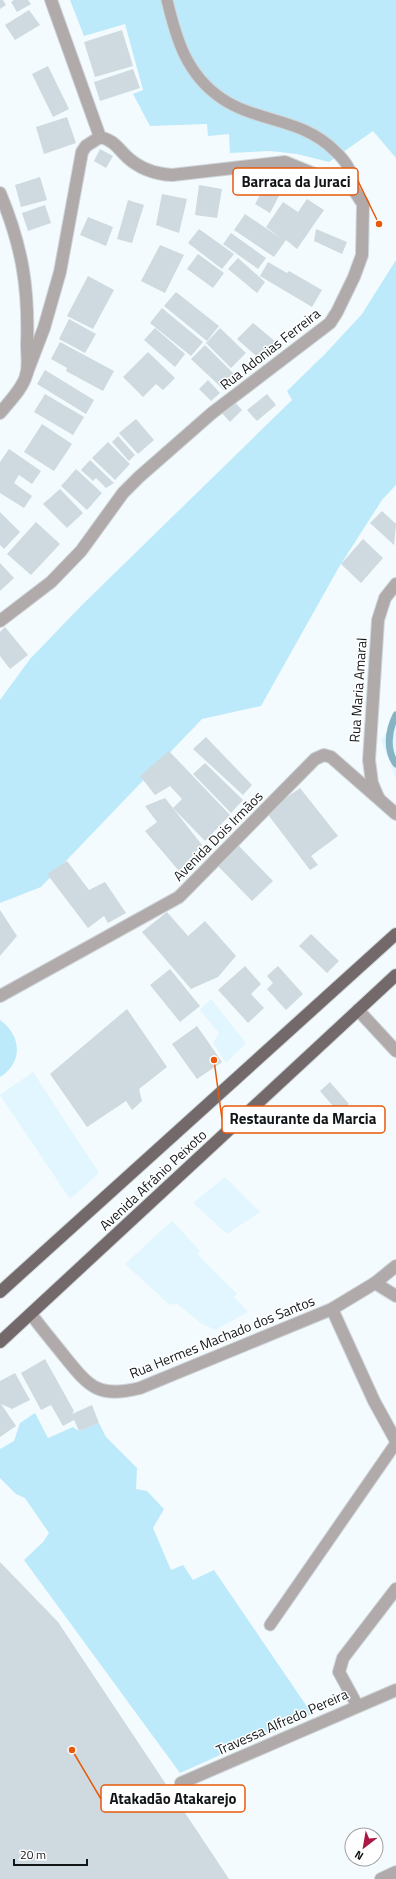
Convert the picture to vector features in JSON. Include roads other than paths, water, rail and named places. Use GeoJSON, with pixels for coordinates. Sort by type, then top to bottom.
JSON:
{"type":"FeatureCollection","features":[{"type":"Feature","properties":{"kind":"main road","name":"Avenida Afrânio Peixoto"},"geometry":{"type":"LineString","coordinates":[[0,1292],[396,934]]}},
{"type":"Feature","properties":{"kind":"main road","name":"Avenida Afrânio Peixoto"},"geometry":{"type":"LineString","coordinates":[[0,1342],[396,975]]}},
{"type":"Feature","properties":{"kind":"street"},"geometry":{"type":"LineString","coordinates":[[51,0],[100,137]]}},
{"type":"Feature","properties":{"kind":"street"},"geometry":{"type":"LineString","coordinates":[[0,413],[13,397],[26,376],[44,328],[60,272],[82,152],[86,146],[100,137],[109,139],[116,144],[132,162],[158,174],[172,175],[286,162],[354,190]]}},
{"type":"Feature","properties":{"kind":"street","name":"Rua Adonias Ferreira"},"geometry":{"type":"LineString","coordinates":[[0,621],[51,582],[81,551],[123,492],[139,477],[212,413],[330,323],[341,305],[362,255],[363,204],[354,190]]}},
{"type":"Feature","properties":{"kind":"street"},"geometry":{"type":"LineString","coordinates":[[0,193],[20,252],[26,285],[28,317],[26,376]]}},
{"type":"Feature","properties":{"kind":"street","name":"Rua Maria Amaral"},"geometry":{"type":"LineString","coordinates":[[380,801],[372,783],[369,760],[378,620],[385,598],[396,584]]}},
{"type":"Feature","properties":{"kind":"street","name":"Avenida Dois Irmãos"},"geometry":{"type":"LineString","coordinates":[[0,996],[179,897],[314,758],[324,755],[331,757],[396,814]]}},
{"type":"Feature","properties":{"kind":"street"},"geometry":{"type":"LineString","coordinates":[[358,1010],[396,1051]]}},
{"type":"Feature","properties":{"kind":"street","name":"Rua Hermes Machado dos Santos"},"geometry":{"type":"LineString","coordinates":[[31,1314],[85,1382],[98,1389],[111,1392],[125,1392],[140,1388],[332,1309],[375,1283],[396,1266]]}},
{"type":"Feature","properties":{"kind":"street"},"geometry":{"type":"LineString","coordinates":[[375,1283],[396,1296]]}},
{"type":"Feature","properties":{"kind":"street"},"geometry":{"type":"LineString","coordinates":[[332,1309],[374,1401],[396,1442]]}},
{"type":"Feature","properties":{"kind":"street"},"geometry":{"type":"LineString","coordinates":[[357,1705],[339,1672],[343,1658],[396,1590]]}},
{"type":"Feature","properties":{"kind":"street","name":"Travessa Alfredo Pereira"},"geometry":{"type":"LineString","coordinates":[[181,1783],[357,1705],[396,1690]]}},
{"type":"Feature","properties":{"kind":"street"},"geometry":{"type":"LineString","coordinates":[[381,1879],[396,1872]]}},
{"type":"Feature","properties":{"kind":"lane"},"geometry":{"type":"LineString","coordinates":[[167,0],[176,36],[187,61],[202,81],[221,98],[242,109],[308,131],[329,145],[347,163],[353,177],[354,190]]}},
{"type":"Feature","properties":{"kind":"lane"},"geometry":{"type":"LineString","coordinates":[[270,1625],[396,1442]]}},
{"type":"Feature","properties":{"kind":"waterway"},"geometry":{"type":"LineString","coordinates":[[396,715],[391,727],[389,740],[389,747],[396,764]]}},
{"type":"Feature","properties":{"kind":"place","name":"Barraca da Juraci"},"geometry":{"type":"Point","coordinates":[379,224]}},
{"type":"Feature","properties":{"kind":"place","name":"Restaurante da Marcia"},"geometry":{"type":"Point","coordinates":[214,1060]}},
{"type":"Feature","properties":{"kind":"place","name":"Atakadão Atakarejo"},"geometry":{"type":"Point","coordinates":[72,1750]}}]}
